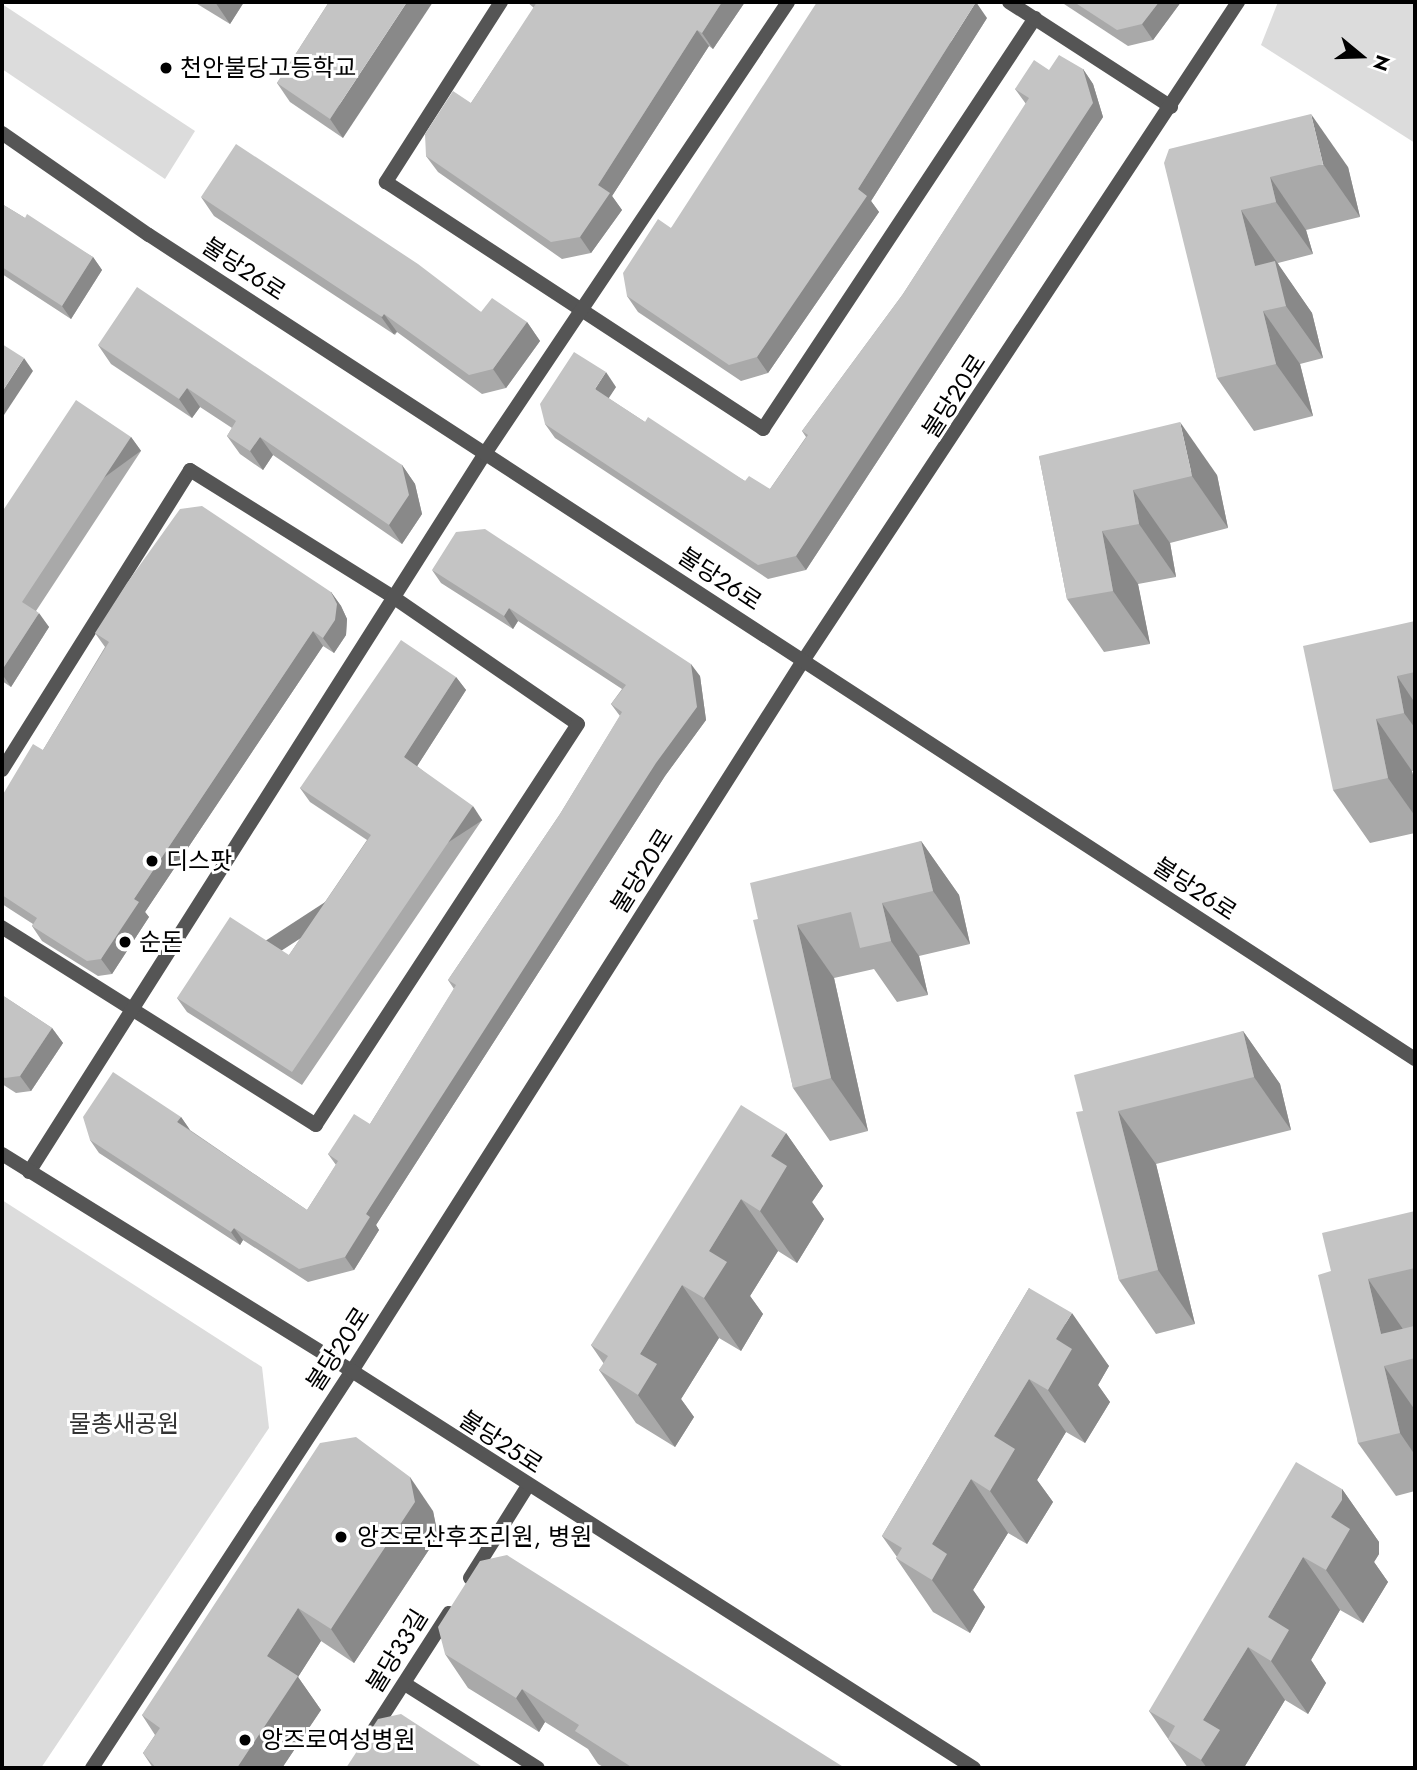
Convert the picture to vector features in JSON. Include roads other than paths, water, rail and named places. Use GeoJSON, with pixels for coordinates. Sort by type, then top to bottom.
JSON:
{"type":"FeatureCollection","features":[{"type":"Feature","properties":{"kind":"street"},"geometry":{"type":"LineString","coordinates":[[501,2],[386,182],[763,429],[1035,18]]}},
{"type":"Feature","properties":{"kind":"street"},"geometry":{"type":"LineString","coordinates":[[29,1172],[135,1011],[486,452],[788,2]]}},
{"type":"Feature","properties":{"kind":"street"},"geometry":{"type":"LineString","coordinates":[[1009,2],[1171,107]]}},
{"type":"Feature","properties":{"kind":"street","name":"불당20로"},"geometry":{"type":"LineString","coordinates":[[92,1768],[352,1371],[803,660],[1238,2]]}},
{"type":"Feature","properties":{"kind":"street","name":"불당26로"},"geometry":{"type":"LineString","coordinates":[[2,133],[149,235],[1415,1059]]}},
{"type":"Feature","properties":{"kind":"street"},"geometry":{"type":"LineString","coordinates":[[2,770],[190,470],[393,597],[578,724],[316,1125],[2,927]]}},
{"type":"Feature","properties":{"kind":"street","name":"불당25로"},"geometry":{"type":"LineString","coordinates":[[2,1154],[352,1371],[527,1486],[974,1768]]}},
{"type":"Feature","properties":{"kind":"street","name":"불당33길"},"geometry":{"type":"LineString","coordinates":[[363,1747],[527,1486]]}},
{"type":"Feature","properties":{"kind":"street"},"geometry":{"type":"LineString","coordinates":[[405,1684],[538,1768]]}},
{"type":"Feature","properties":{"kind":"place","name":"천안불당고등학교"},"geometry":{"type":"Point","coordinates":[166,68]}},
{"type":"Feature","properties":{"kind":"place","name":"디스팟"},"geometry":{"type":"Point","coordinates":[152,861]}},
{"type":"Feature","properties":{"kind":"place","name":"순돈"},"geometry":{"type":"Point","coordinates":[125,942]}},
{"type":"Feature","properties":{"kind":"place","name":"앙즈로산후조리원, 병원"},"geometry":{"type":"Point","coordinates":[341,1537]}},
{"type":"Feature","properties":{"kind":"place","name":"앙즈로여성병원"},"geometry":{"type":"Point","coordinates":[245,1740]}},
{"type":"Feature","properties":{"kind":"park label","name":"물총새공원"},"geometry":{"type":"Point","coordinates":[124,1424]}}]}
